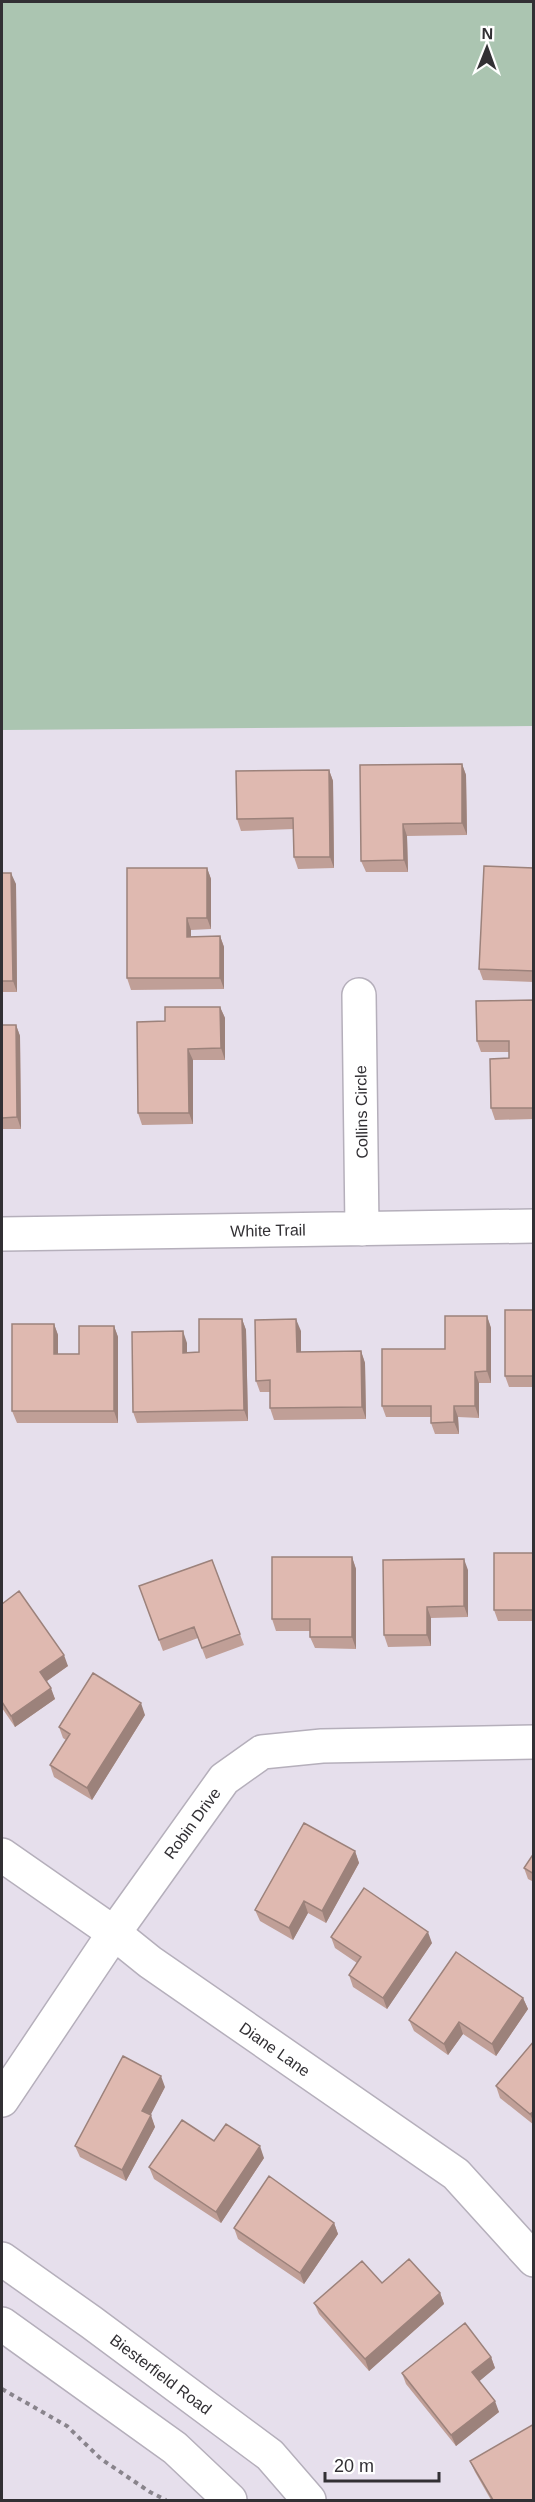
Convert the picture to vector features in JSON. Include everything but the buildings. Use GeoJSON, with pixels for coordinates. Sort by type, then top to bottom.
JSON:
{"type":"FeatureCollection","features":[{"type":"Feature","properties":{"kind":"street","name":"Collins Circle"},"geometry":{"type":"LineString","coordinates":[[359,995],[362,1229]]}},
{"type":"Feature","properties":{"kind":"street","name":"White Trail"},"geometry":{"type":"LineString","coordinates":[[2,1234],[534,1226]]}},
{"type":"Feature","properties":{"kind":"street","name":"Robin Drive"},"geometry":{"type":"LineString","coordinates":[[2,2100],[114,1933],[224,1779],[262,1752],[322,1746],[534,1742]]}},
{"type":"Feature","properties":{"kind":"street","name":"Diane Lane"},"geometry":{"type":"LineString","coordinates":[[2,1855],[114,1933],[150,1962],[456,2174],[534,2260]]}},
{"type":"Feature","properties":{"kind":"street","name":"Biesterfield Road"},"geometry":{"type":"LineString","coordinates":[[2,2259],[270,2455],[309,2500]]}},
{"type":"Feature","properties":{"kind":"street"},"geometry":{"type":"LineString","coordinates":[[2,2324],[176,2448],[230,2500]]}},
{"type":"Feature","properties":{"kind":"path"},"geometry":{"type":"LineString","coordinates":[[2,2390],[67,2426],[101,2459],[166,2500]]}},
{"type":"Feature","properties":{"kind":"green space"},"geometry":{"type":"Polygon","coordinates":[[[2,2],[533,2],[533,726],[2,730],[2,2]]]}}]}
